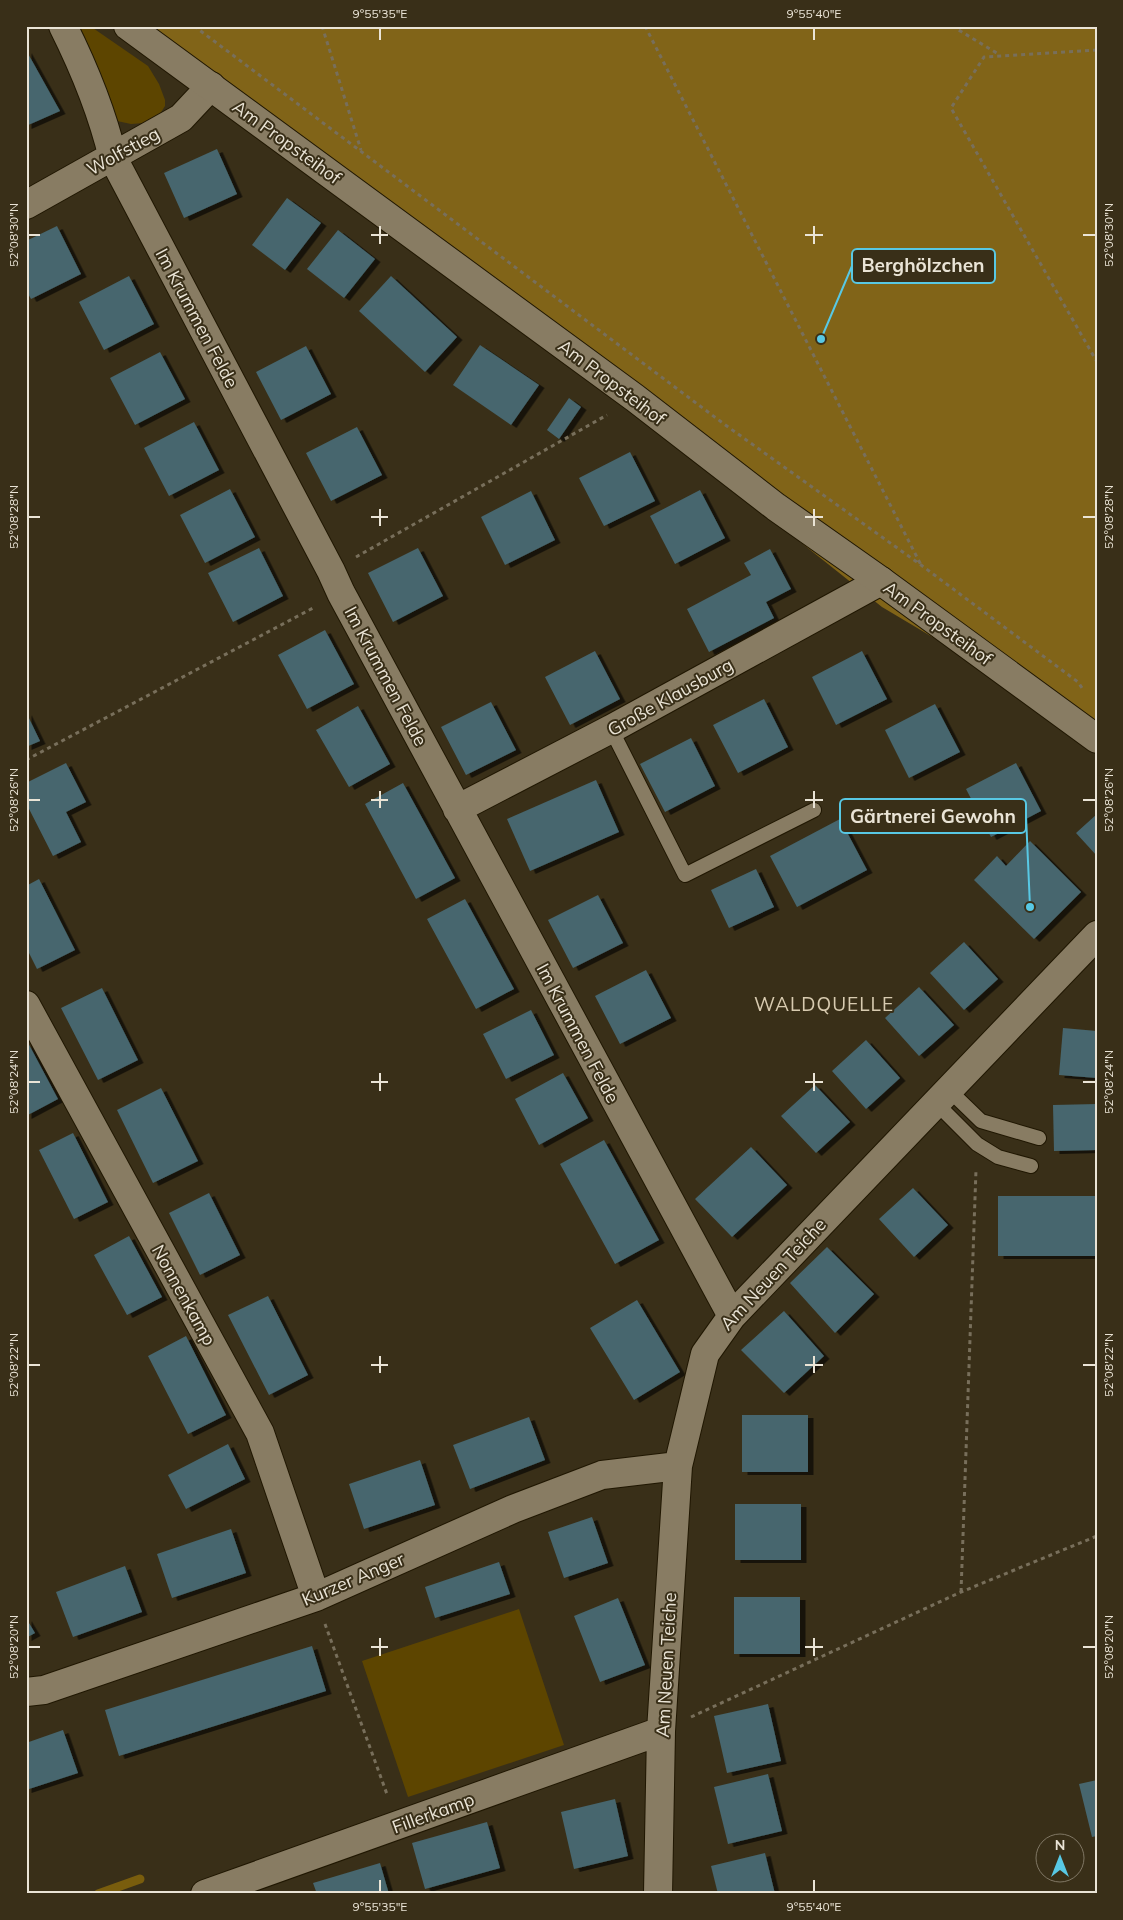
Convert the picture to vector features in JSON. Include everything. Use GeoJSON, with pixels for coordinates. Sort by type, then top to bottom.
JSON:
{"type":"FeatureCollection","features":[{"type":"Feature","properties":{"kind":"street","name":"Im Krummen Felde"},"geometry":{"type":"LineString","coordinates":[[63,26],[84,70],[107,132],[112,158],[457,809],[732,1316]]}},
{"type":"Feature","properties":{"kind":"street","name":"Am Propsteihof"},"geometry":{"type":"LineString","coordinates":[[128,26],[635,398],[776,507],[881,581],[1097,739]]}},
{"type":"Feature","properties":{"kind":"street","name":"Wolfstieg"},"geometry":{"type":"LineString","coordinates":[[26,205],[181,118],[211,86]]}},
{"type":"Feature","properties":{"kind":"street","name":"Große Klausburg"},"geometry":{"type":"LineString","coordinates":[[457,809],[611,729],[881,581]]}},
{"type":"Feature","properties":{"kind":"street","name":"Am Neuen Teiche"},"geometry":{"type":"LineString","coordinates":[[658,1894],[662,1731],[678,1466],[705,1354],[732,1316],[1097,934]]}},
{"type":"Feature","properties":{"kind":"street","name":"Nonnenkamp"},"geometry":{"type":"LineString","coordinates":[[26,1005],[260,1433],[316,1597]]}},
{"type":"Feature","properties":{"kind":"street","name":"Kurzer Anger"},"geometry":{"type":"LineString","coordinates":[[26,1692],[44,1690],[316,1597],[512,1509],[602,1475],[678,1466]]}},
{"type":"Feature","properties":{"kind":"street","name":"Fillerkamp"},"geometry":{"type":"LineString","coordinates":[[204,1894],[662,1731]]}},
{"type":"Feature","properties":{"kind":"lane"},"geometry":{"type":"LineString","coordinates":[[611,729],[685,875],[814,810]]}},
{"type":"Feature","properties":{"kind":"lane"},"geometry":{"type":"LineString","coordinates":[[942,1096],[981,1121],[1039,1138]]}},
{"type":"Feature","properties":{"kind":"lane"},"geometry":{"type":"LineString","coordinates":[[942,1096],[977,1144],[998,1157],[1031,1166]]}},
{"type":"Feature","properties":{"kind":"path"},"geometry":{"type":"LineString","coordinates":[[194,26],[724,424],[921,565],[1078,682],[1087,694]]}},
{"type":"Feature","properties":{"kind":"path"},"geometry":{"type":"LineString","coordinates":[[322,26],[362,151]]}},
{"type":"Feature","properties":{"kind":"path"},"geometry":{"type":"LineString","coordinates":[[644,26],[921,565]]}},
{"type":"Feature","properties":{"kind":"path"},"geometry":{"type":"LineString","coordinates":[[952,26],[1001,56]]}},
{"type":"Feature","properties":{"kind":"path"},"geometry":{"type":"LineString","coordinates":[[1097,50],[984,57],[951,108],[1097,362]]}},
{"type":"Feature","properties":{"kind":"path"},"geometry":{"type":"LineString","coordinates":[[26,760],[336,582],[635,398]]}},
{"type":"Feature","properties":{"kind":"path"},"geometry":{"type":"LineString","coordinates":[[961,1592],[977,1144]]}},
{"type":"Feature","properties":{"kind":"path"},"geometry":{"type":"LineString","coordinates":[[662,1731],[961,1592],[1097,1536]]}},
{"type":"Feature","properties":{"kind":"path"},"geometry":{"type":"LineString","coordinates":[[316,1597],[398,1826]]}},
{"type":"Feature","properties":{"kind":"shaded area"},"geometry":{"type":"Polygon","coordinates":[[[71,26],[90,26],[148,66],[159,84],[165,100],[165,106],[158,117],[144,123],[131,124],[117,121],[71,26]]]}},
{"type":"Feature","properties":{"kind":"shaded area"},"geometry":{"type":"Polygon","coordinates":[[[139,26],[1097,26],[1097,735],[882,607],[317,157],[139,26]]]}},
{"type":"Feature","properties":{"kind":"shaded area"},"geometry":{"type":"Polygon","coordinates":[[[519,1609],[564,1745],[408,1797],[362,1661],[519,1609]]]}},
{"type":"Feature","properties":{"kind":"building"},"geometry":{"type":"Polygon","coordinates":[[[26,50],[60,111],[26,126],[26,50]]]}},
{"type":"Feature","properties":{"kind":"building"},"geometry":{"type":"Polygon","coordinates":[[[217,149],[237,194],[184,218],[164,173],[217,149]]]}},
{"type":"Feature","properties":{"kind":"building"},"geometry":{"type":"Polygon","coordinates":[[[287,198],[321,223],[285,270],[252,245],[287,198]]]}},
{"type":"Feature","properties":{"kind":"building"},"geometry":{"type":"Polygon","coordinates":[[[57,226],[81,274],[31,299],[26,290],[26,241],[57,226]]]}},
{"type":"Feature","properties":{"kind":"building"},"geometry":{"type":"Polygon","coordinates":[[[338,230],[375,259],[344,298],[307,269],[338,230]]]}},
{"type":"Feature","properties":{"kind":"building"},"geometry":{"type":"Polygon","coordinates":[[[129,276],[154,324],[104,350],[79,302],[129,276]]]}},
{"type":"Feature","properties":{"kind":"building"},"geometry":{"type":"Polygon","coordinates":[[[391,276],[457,337],[425,372],[359,311],[391,276]]]}},
{"type":"Feature","properties":{"kind":"building"},"geometry":{"type":"Polygon","coordinates":[[[480,345],[539,385],[511,425],[453,385],[480,345]]]}},
{"type":"Feature","properties":{"kind":"building"},"geometry":{"type":"Polygon","coordinates":[[[306,346],[331,394],[281,420],[256,372],[306,346]]]}},
{"type":"Feature","properties":{"kind":"building"},"geometry":{"type":"Polygon","coordinates":[[[160,352],[185,399],[135,425],[110,378],[160,352]]]}},
{"type":"Feature","properties":{"kind":"building"},"geometry":{"type":"Polygon","coordinates":[[[569,398],[581,407],[559,439],[547,430],[569,398]]]}},
{"type":"Feature","properties":{"kind":"building"},"geometry":{"type":"Polygon","coordinates":[[[194,422],[219,470],[169,496],[144,448],[194,422]]]}},
{"type":"Feature","properties":{"kind":"building"},"geometry":{"type":"Polygon","coordinates":[[[357,427],[382,475],[331,501],[306,453],[357,427]]]}},
{"type":"Feature","properties":{"kind":"building"},"geometry":{"type":"Polygon","coordinates":[[[630,452],[655,501],[604,526],[579,478],[630,452]]]}},
{"type":"Feature","properties":{"kind":"building"},"geometry":{"type":"Polygon","coordinates":[[[230,489],[255,537],[205,563],[180,515],[230,489]]]}},
{"type":"Feature","properties":{"kind":"building"},"geometry":{"type":"Polygon","coordinates":[[[700,490],[725,538],[675,564],[650,516],[700,490]]]}},
{"type":"Feature","properties":{"kind":"building"},"geometry":{"type":"Polygon","coordinates":[[[531,491],[555,540],[505,565],[481,517],[531,491]]]}},
{"type":"Feature","properties":{"kind":"building"},"geometry":{"type":"Polygon","coordinates":[[[259,548],[283,596],[233,622],[208,573],[259,548]]]}},
{"type":"Feature","properties":{"kind":"building"},"geometry":{"type":"Polygon","coordinates":[[[418,548],[443,596],[393,622],[368,573],[418,548]]]}},
{"type":"Feature","properties":{"kind":"building"},"geometry":{"type":"Polygon","coordinates":[[[770,549],[791,589],[766,602],[774,618],[709,652],[687,609],[751,575],[744,563],[770,549]]]}},
{"type":"Feature","properties":{"kind":"building"},"geometry":{"type":"Polygon","coordinates":[[[325,630],[354,684],[307,709],[278,655],[325,630]]]}},
{"type":"Feature","properties":{"kind":"building"},"geometry":{"type":"Polygon","coordinates":[[[595,651],[620,699],[570,725],[545,677],[595,651]]]}},
{"type":"Feature","properties":{"kind":"building"},"geometry":{"type":"Polygon","coordinates":[[[862,651],[887,699],[836,725],[812,677],[862,651]]]}},
{"type":"Feature","properties":{"kind":"building"},"geometry":{"type":"Polygon","coordinates":[[[764,699],[788,747],[738,773],[713,725],[764,699]]]}},
{"type":"Feature","properties":{"kind":"building"},"geometry":{"type":"Polygon","coordinates":[[[491,702],[516,750],[466,775],[441,727],[491,702]]]}},
{"type":"Feature","properties":{"kind":"building"},"geometry":{"type":"Polygon","coordinates":[[[935,704],[960,752],[909,778],[885,730],[935,704]]]}},
{"type":"Feature","properties":{"kind":"building"},"geometry":{"type":"Polygon","coordinates":[[[358,706],[390,764],[349,787],[316,730],[358,706]]]}},
{"type":"Feature","properties":{"kind":"building"},"geometry":{"type":"Polygon","coordinates":[[[26,712],[40,741],[26,747],[26,712]]]}},
{"type":"Feature","properties":{"kind":"building"},"geometry":{"type":"Polygon","coordinates":[[[691,738],[715,786],[665,812],[640,764],[691,738]]]}},
{"type":"Feature","properties":{"kind":"building"},"geometry":{"type":"Polygon","coordinates":[[[66,763],[86,802],[66,812],[81,842],[53,856],[26,803],[26,783],[66,763]]]}},
{"type":"Feature","properties":{"kind":"building"},"geometry":{"type":"Polygon","coordinates":[[[1016,763],[1041,811],[991,837],[966,789],[1016,763]]]}},
{"type":"Feature","properties":{"kind":"building"},"geometry":{"type":"Polygon","coordinates":[[[596,780],[619,832],[530,871],[507,819],[596,780]]]}},
{"type":"Feature","properties":{"kind":"building"},"geometry":{"type":"Polygon","coordinates":[[[403,783],[455,878],[416,899],[365,804],[403,783]]]}},
{"type":"Feature","properties":{"kind":"building"},"geometry":{"type":"Polygon","coordinates":[[[1097,814],[1097,856],[1076,833],[1097,814]]]}},
{"type":"Feature","properties":{"kind":"building"},"geometry":{"type":"Polygon","coordinates":[[[840,819],[867,870],[797,907],[770,856],[840,819]]]}},
{"type":"Feature","properties":{"kind":"building"},"geometry":{"type":"Polygon","coordinates":[[[1030,841],[1081,892],[1034,939],[974,880],[997,856],[1006,866],[1030,841]]]}},
{"type":"Feature","properties":{"kind":"building"},"geometry":{"type":"Polygon","coordinates":[[[756,869],[774,907],[729,928],[711,890],[756,869]]]}},
{"type":"Feature","properties":{"kind":"building"},"geometry":{"type":"Polygon","coordinates":[[[39,879],[75,950],[37,969],[26,947],[26,886],[39,879]]]}},
{"type":"Feature","properties":{"kind":"building"},"geometry":{"type":"Polygon","coordinates":[[[598,895],[623,943],[573,968],[548,920],[598,895]]]}},
{"type":"Feature","properties":{"kind":"building"},"geometry":{"type":"Polygon","coordinates":[[[465,899],[514,989],[476,1009],[427,919],[465,899]]]}},
{"type":"Feature","properties":{"kind":"building"},"geometry":{"type":"Polygon","coordinates":[[[964,942],[998,979],[964,1010],[930,973],[964,942]]]}},
{"type":"Feature","properties":{"kind":"building"},"geometry":{"type":"Polygon","coordinates":[[[646,970],[671,1018],[620,1044],[595,996],[646,970]]]}},
{"type":"Feature","properties":{"kind":"building"},"geometry":{"type":"Polygon","coordinates":[[[919,987],[954,1025],[919,1056],[885,1018],[919,987]]]}},
{"type":"Feature","properties":{"kind":"building"},"geometry":{"type":"Polygon","coordinates":[[[102,988],[138,1060],[98,1080],[61,1008],[102,988]]]}},
{"type":"Feature","properties":{"kind":"building"},"geometry":{"type":"Polygon","coordinates":[[[531,1010],[554,1055],[506,1079],[483,1034],[531,1010]]]}},
{"type":"Feature","properties":{"kind":"building"},"geometry":{"type":"Polygon","coordinates":[[[1063,1028],[1097,1031],[1097,1078],[1059,1075],[1063,1028]]]}},
{"type":"Feature","properties":{"kind":"building"},"geometry":{"type":"Polygon","coordinates":[[[26,1039],[58,1099],[26,1116],[26,1039]]]}},
{"type":"Feature","properties":{"kind":"building"},"geometry":{"type":"Polygon","coordinates":[[[866,1040],[900,1078],[866,1109],[832,1071],[866,1040]]]}},
{"type":"Feature","properties":{"kind":"building"},"geometry":{"type":"Polygon","coordinates":[[[563,1073],[588,1118],[539,1145],[515,1099],[563,1073]]]}},
{"type":"Feature","properties":{"kind":"building"},"geometry":{"type":"Polygon","coordinates":[[[815,1085],[850,1122],[816,1153],[781,1116],[815,1085]]]}},
{"type":"Feature","properties":{"kind":"building"},"geometry":{"type":"Polygon","coordinates":[[[161,1088],[198,1161],[153,1183],[117,1110],[161,1088]]]}},
{"type":"Feature","properties":{"kind":"building"},"geometry":{"type":"Polygon","coordinates":[[[1097,1104],[1097,1150],[1054,1151],[1053,1105],[1097,1104]]]}},
{"type":"Feature","properties":{"kind":"building"},"geometry":{"type":"Polygon","coordinates":[[[73,1133],[108,1202],[74,1219],[39,1150],[73,1133]]]}},
{"type":"Feature","properties":{"kind":"building"},"geometry":{"type":"Polygon","coordinates":[[[604,1140],[659,1240],[615,1264],[560,1164],[604,1140]]]}},
{"type":"Feature","properties":{"kind":"building"},"geometry":{"type":"Polygon","coordinates":[[[751,1147],[787,1185],[732,1237],[695,1199],[751,1147]]]}},
{"type":"Feature","properties":{"kind":"building"},"geometry":{"type":"Polygon","coordinates":[[[913,1188],[948,1225],[914,1257],[879,1219],[913,1188]]]}},
{"type":"Feature","properties":{"kind":"building"},"geometry":{"type":"Polygon","coordinates":[[[209,1193],[240,1255],[200,1275],[169,1213],[209,1193]]]}},
{"type":"Feature","properties":{"kind":"building"},"geometry":{"type":"Polygon","coordinates":[[[998,1196],[1097,1196],[1097,1256],[998,1256],[998,1196]]]}},
{"type":"Feature","properties":{"kind":"building"},"geometry":{"type":"Polygon","coordinates":[[[129,1236],[162,1297],[127,1315],[94,1255],[129,1236]]]}},
{"type":"Feature","properties":{"kind":"building"},"geometry":{"type":"Polygon","coordinates":[[[827,1247],[874,1294],[835,1333],[790,1283],[827,1247]]]}},
{"type":"Feature","properties":{"kind":"building"},"geometry":{"type":"Polygon","coordinates":[[[268,1296],[308,1375],[269,1395],[228,1315],[268,1296]]]}},
{"type":"Feature","properties":{"kind":"building"},"geometry":{"type":"Polygon","coordinates":[[[637,1300],[680,1372],[634,1400],[590,1328],[637,1300]]]}},
{"type":"Feature","properties":{"kind":"building"},"geometry":{"type":"Polygon","coordinates":[[[784,1311],[824,1356],[784,1393],[741,1350],[784,1311]]]}},
{"type":"Feature","properties":{"kind":"building"},"geometry":{"type":"Polygon","coordinates":[[[186,1336],[226,1415],[188,1434],[148,1356],[186,1336]]]}},
{"type":"Feature","properties":{"kind":"building"},"geometry":{"type":"Polygon","coordinates":[[[742,1415],[808,1415],[808,1472],[742,1472],[742,1415]]]}},
{"type":"Feature","properties":{"kind":"building"},"geometry":{"type":"Polygon","coordinates":[[[529,1417],[545,1460],[470,1489],[453,1445],[529,1417]]]}},
{"type":"Feature","properties":{"kind":"building"},"geometry":{"type":"Polygon","coordinates":[[[228,1444],[245,1479],[186,1509],[168,1475],[228,1444]]]}},
{"type":"Feature","properties":{"kind":"building"},"geometry":{"type":"Polygon","coordinates":[[[420,1460],[435,1505],[364,1529],[349,1484],[420,1460]]]}},
{"type":"Feature","properties":{"kind":"building"},"geometry":{"type":"Polygon","coordinates":[[[735,1504],[801,1504],[801,1560],[735,1560],[735,1504]]]}},
{"type":"Feature","properties":{"kind":"building"},"geometry":{"type":"Polygon","coordinates":[[[592,1517],[608,1563],[564,1578],[548,1532],[592,1517]]]}},
{"type":"Feature","properties":{"kind":"building"},"geometry":{"type":"Polygon","coordinates":[[[231,1529],[246,1573],[172,1598],[157,1554],[231,1529]]]}},
{"type":"Feature","properties":{"kind":"building"},"geometry":{"type":"Polygon","coordinates":[[[499,1562],[510,1594],[435,1618],[425,1587],[499,1562]]]}},
{"type":"Feature","properties":{"kind":"building"},"geometry":{"type":"Polygon","coordinates":[[[125,1566],[142,1612],[73,1637],[56,1592],[125,1566]]]}},
{"type":"Feature","properties":{"kind":"building"},"geometry":{"type":"Polygon","coordinates":[[[734,1597],[800,1597],[800,1654],[734,1654],[734,1597]]]}},
{"type":"Feature","properties":{"kind":"building"},"geometry":{"type":"Polygon","coordinates":[[[618,1598],[645,1665],[600,1682],[574,1616],[618,1598]]]}},
{"type":"Feature","properties":{"kind":"building"},"geometry":{"type":"Polygon","coordinates":[[[26,1618],[35,1633],[26,1638],[26,1618]]]}},
{"type":"Feature","properties":{"kind":"building"},"geometry":{"type":"Polygon","coordinates":[[[312,1646],[326,1691],[119,1756],[105,1710],[312,1646]]]}},
{"type":"Feature","properties":{"kind":"building"},"geometry":{"type":"Polygon","coordinates":[[[768,1704],[781,1761],[727,1773],[714,1716],[768,1704]]]}},
{"type":"Feature","properties":{"kind":"building"},"geometry":{"type":"Polygon","coordinates":[[[63,1730],[78,1773],[26,1790],[26,1743],[63,1730]]]}},
{"type":"Feature","properties":{"kind":"building"},"geometry":{"type":"Polygon","coordinates":[[[768,1774],[782,1831],[728,1844],[714,1787],[768,1774]]]}},
{"type":"Feature","properties":{"kind":"building"},"geometry":{"type":"Polygon","coordinates":[[[1097,1780],[1097,1836],[1092,1837],[1079,1784],[1097,1780]]]}},
{"type":"Feature","properties":{"kind":"building"},"geometry":{"type":"Polygon","coordinates":[[[615,1799],[628,1856],[574,1869],[561,1812],[615,1799]]]}},
{"type":"Feature","properties":{"kind":"building"},"geometry":{"type":"Polygon","coordinates":[[[487,1822],[500,1868],[425,1889],[412,1843],[487,1822]]]}},
{"type":"Feature","properties":{"kind":"building"},"geometry":{"type":"Polygon","coordinates":[[[765,1853],[775,1894],[718,1894],[711,1866],[765,1853]]]}},
{"type":"Feature","properties":{"kind":"building"},"geometry":{"type":"Polygon","coordinates":[[[380,1863],[389,1894],[317,1894],[313,1883],[380,1863]]]}},
{"type":"Feature","properties":{"kind":"waterway"},"geometry":{"type":"LineString","coordinates":[[98,1894],[140,1879]]}},
{"type":"Feature","properties":{"kind":"place","name":"Berghölzchen"},"geometry":{"type":"Point","coordinates":[821,339]}},
{"type":"Feature","properties":{"kind":"place","name":"Gärtnerei Gewohn"},"geometry":{"type":"Point","coordinates":[1030,907]}},
{"type":"Feature","properties":{"kind":"district","name":"WALDQUELLE"},"geometry":{"type":"Point","coordinates":[824,1004]}}]}
